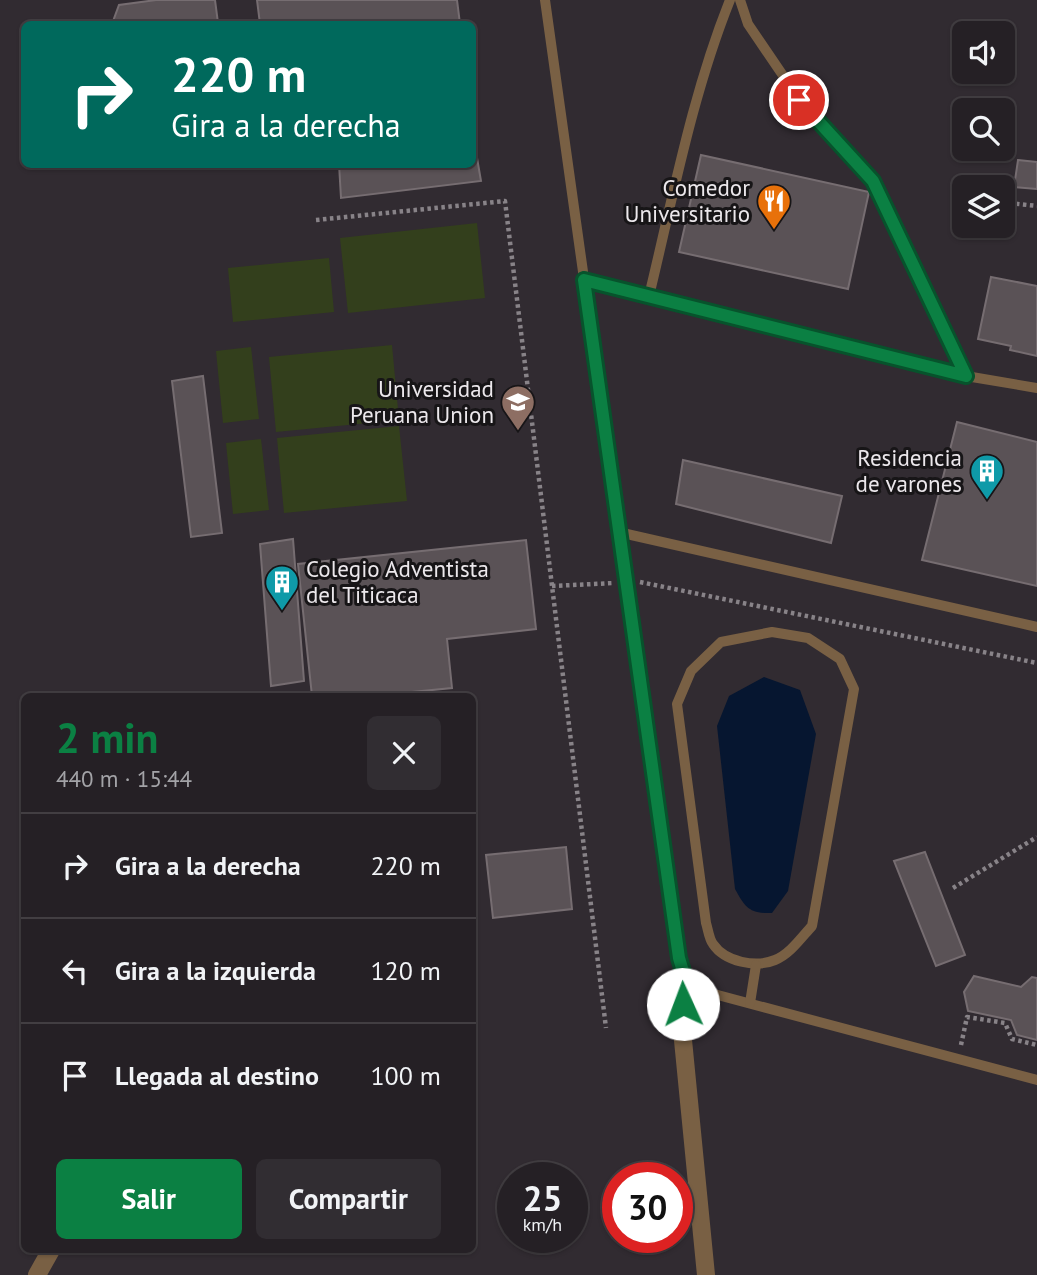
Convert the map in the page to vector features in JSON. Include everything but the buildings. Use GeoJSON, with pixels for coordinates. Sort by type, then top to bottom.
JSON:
{"type":"FeatureCollection","features":[{"type":"Feature","properties":{"kind":"street"},"geometry":{"type":"LineString","coordinates":[[685,978],[682,1030],[706,1275]]}},
{"type":"Feature","properties":{"kind":"street"},"geometry":{"type":"LineString","coordinates":[[37,1275],[49,1253]]}},
{"type":"Feature","properties":{"kind":"lane"},"geometry":{"type":"LineString","coordinates":[[545,0],[625,583],[679,958],[685,978],[714,994],[1037,1080]]}},
{"type":"Feature","properties":{"kind":"lane"},"geometry":{"type":"LineString","coordinates":[[649,296],[697,97],[730,0]]}},
{"type":"Feature","properties":{"kind":"lane"},"geometry":{"type":"LineString","coordinates":[[740,0],[748,24],[799,100],[873,181],[966,376]]}},
{"type":"Feature","properties":{"kind":"lane"},"geometry":{"type":"LineString","coordinates":[[584,280],[966,376],[1037,388]]}},
{"type":"Feature","properties":{"kind":"lane"},"geometry":{"type":"LineString","coordinates":[[618,532],[1037,627]]}},
{"type":"Feature","properties":{"kind":"lane"},"geometry":{"type":"LineString","coordinates":[[772,632],[808,638],[840,659],[854,689],[812,926],[792,948],[776,960],[756,965],[728,957],[713,944],[706,923],[677,704],[691,671],[721,642],[772,632]]}},
{"type":"Feature","properties":{"kind":"lane"},"geometry":{"type":"LineString","coordinates":[[750,1003],[756,965]]}},
{"type":"Feature","properties":{"kind":"path"},"geometry":{"type":"LineString","coordinates":[[316,220],[505,201],[606,1028]]}},
{"type":"Feature","properties":{"kind":"path"},"geometry":{"type":"LineString","coordinates":[[1015,204],[1037,206]]}},
{"type":"Feature","properties":{"kind":"path"},"geometry":{"type":"LineString","coordinates":[[552,586],[645,582],[1037,663]]}},
{"type":"Feature","properties":{"kind":"path"},"geometry":{"type":"LineString","coordinates":[[953,888],[1037,837]]}},
{"type":"Feature","properties":{"kind":"path"},"geometry":{"type":"LineString","coordinates":[[958,1059],[967,1017],[1005,1023],[1012,1039],[1037,1045]]}},
{"type":"Feature","properties":{"kind":"green space"},"geometry":{"type":"Polygon","coordinates":[[[477,223],[485,298],[348,313],[340,238],[477,223]]]}},
{"type":"Feature","properties":{"kind":"green space"},"geometry":{"type":"Polygon","coordinates":[[[329,258],[334,312],[233,322],[228,268],[329,258]]]}},
{"type":"Feature","properties":{"kind":"green space"},"geometry":{"type":"Polygon","coordinates":[[[392,345],[399,420],[276,432],[269,357],[392,345]]]}},
{"type":"Feature","properties":{"kind":"green space"},"geometry":{"type":"Polygon","coordinates":[[[251,347],[259,419],[223,423],[216,351],[251,347]]]}},
{"type":"Feature","properties":{"kind":"green space"},"geometry":{"type":"Polygon","coordinates":[[[399,426],[407,501],[284,513],[277,438],[399,426]]]}},
{"type":"Feature","properties":{"kind":"green space"},"geometry":{"type":"Polygon","coordinates":[[[261,439],[269,510],[233,514],[226,443],[261,439]]]}},
{"type":"Feature","properties":{"kind":"water"},"geometry":{"type":"Polygon","coordinates":[[[764,677],[800,690],[816,734],[788,891],[772,913],[753,911],[735,889],[717,726],[729,696],[764,677]]]}},
{"type":"Feature","properties":{"kind":"place","name":"Comedor Universitario"},"geometry":{"type":"Point","coordinates":[774,231]}},
{"type":"Feature","properties":{"kind":"place","name":"Universidad Peruana Union"},"geometry":{"type":"Point","coordinates":[518,432]}},
{"type":"Feature","properties":{"kind":"place","name":"Residencia de varones"},"geometry":{"type":"Point","coordinates":[987,501]}},
{"type":"Feature","properties":{"kind":"place","name":"Colegio Adventista del Titicaca"},"geometry":{"type":"Point","coordinates":[282,612]}},
{"type":"Feature","properties":{"kind":"route"},"geometry":{"type":"LineString","coordinates":[[683,1004],[685,978],[679,958],[584,280],[966,376],[873,181],[799,100]]}}]}
